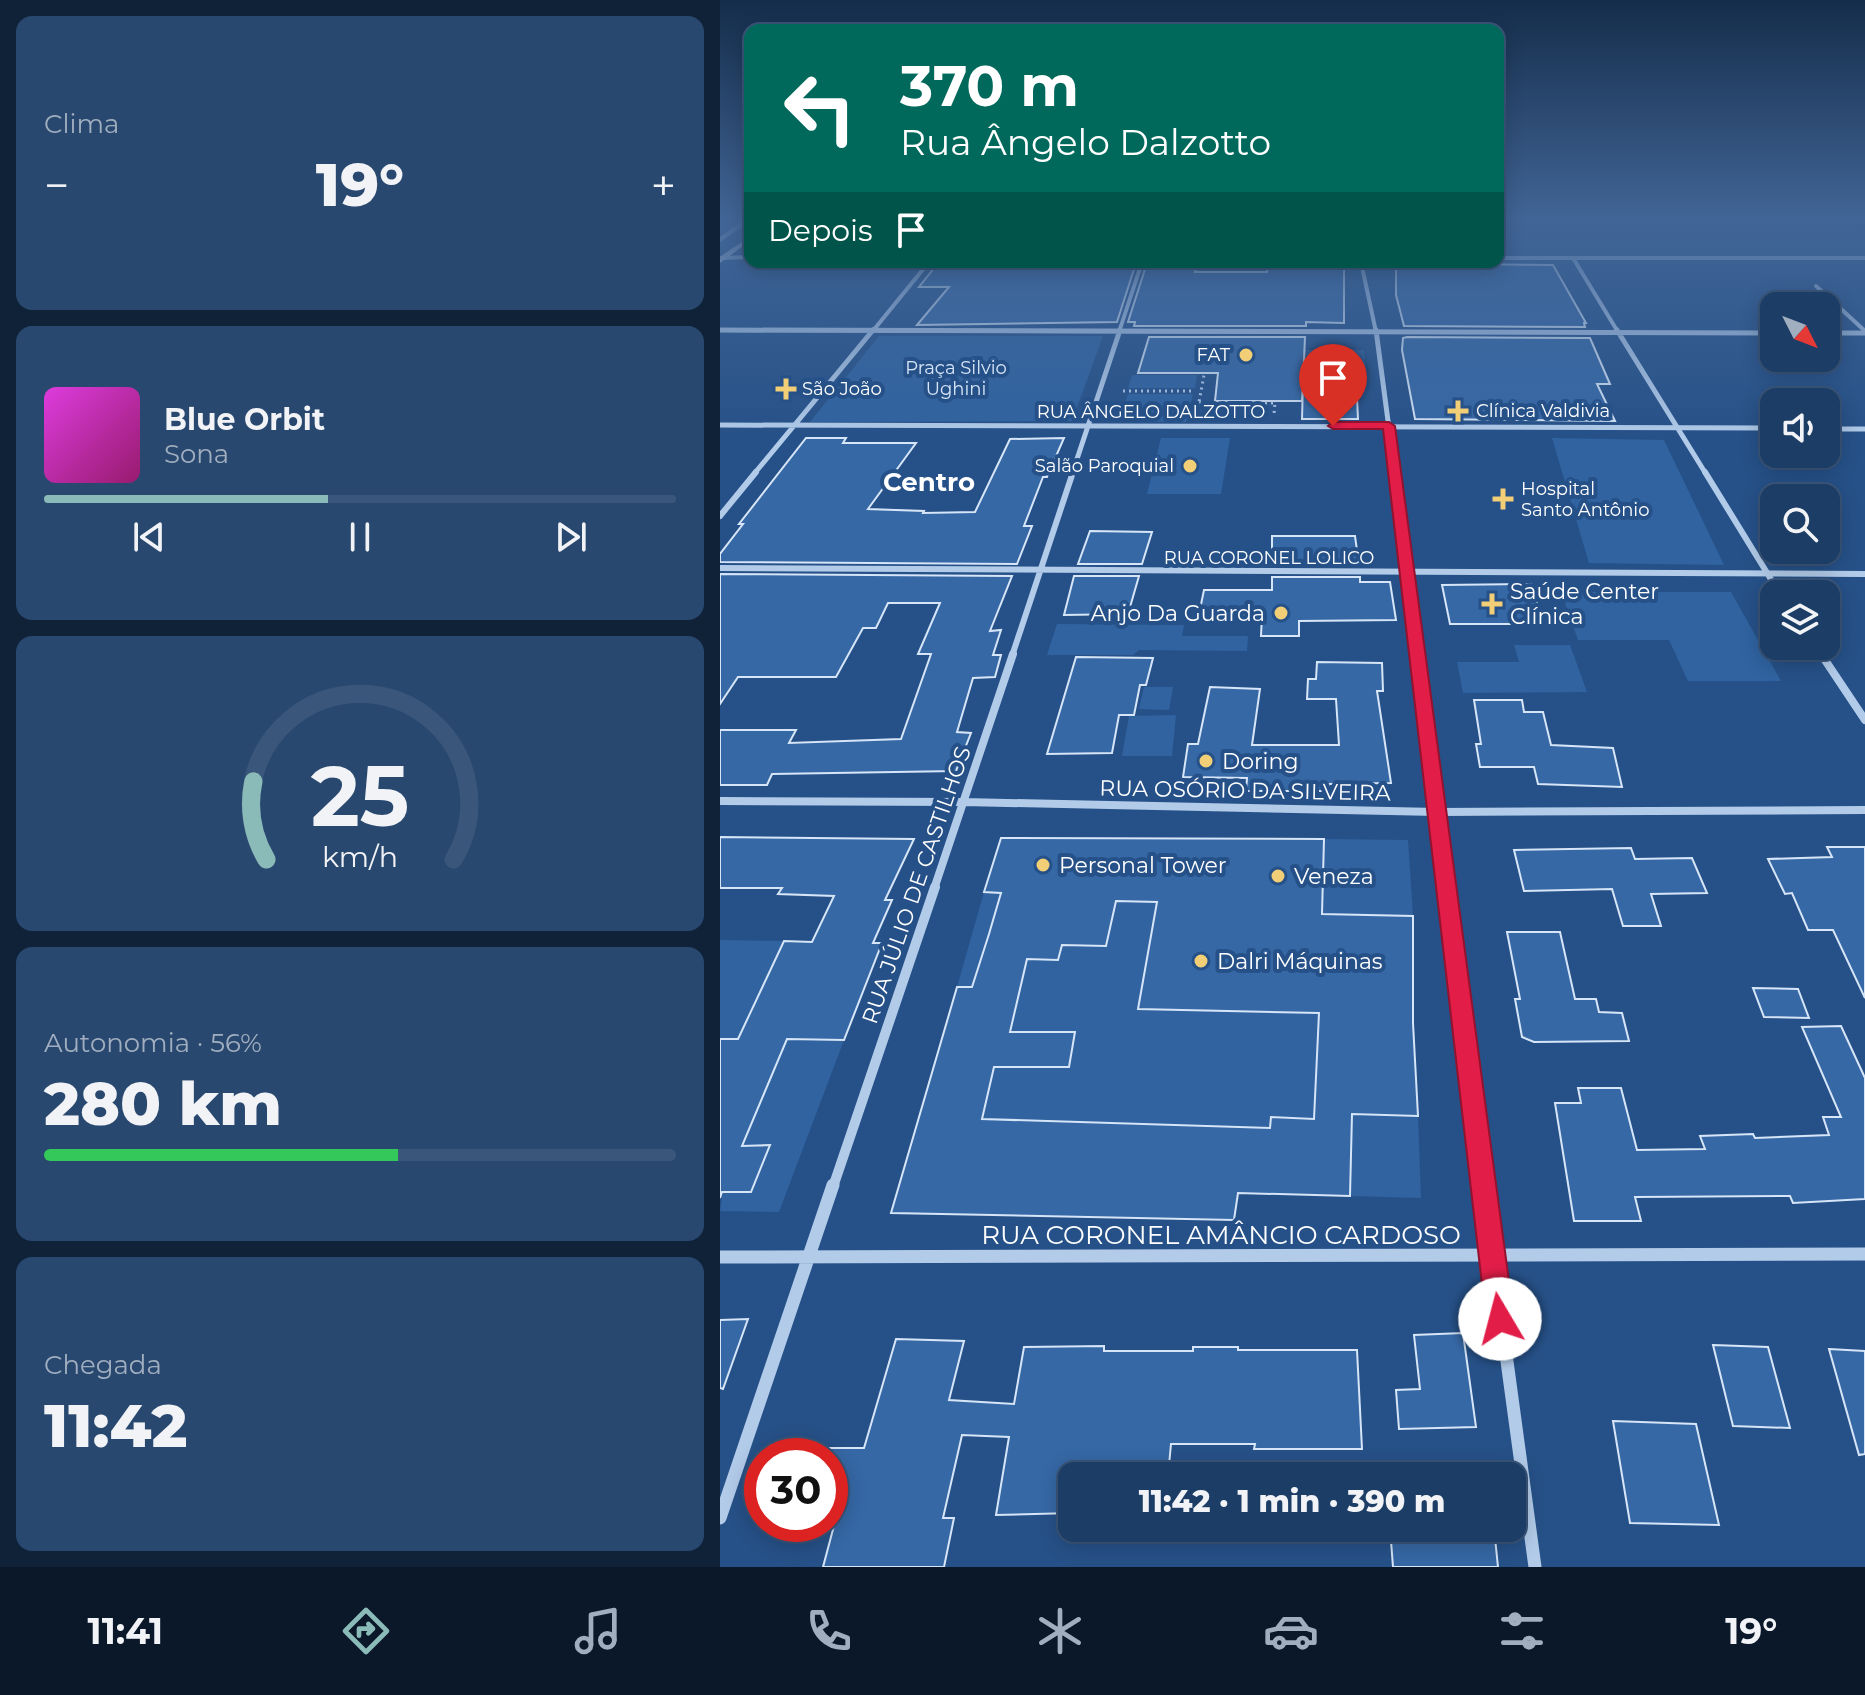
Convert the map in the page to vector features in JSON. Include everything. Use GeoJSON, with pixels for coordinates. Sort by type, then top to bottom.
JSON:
{"type":"FeatureCollection","features":[{"type":"Feature","properties":{"kind":"street"},"geometry":{"type":"LineString","coordinates":[[720,516],[905,292]]}},
{"type":"Feature","properties":{"kind":"street","name":"RUA JÚLIO DE CASTILHOS"},"geometry":{"type":"LineString","coordinates":[[720,1518],[964,802],[1132,292]]}},
{"type":"Feature","properties":{"kind":"street"},"geometry":{"type":"LineString","coordinates":[[1368,292],[1389,426],[1492,1257],[1535,1567]]}},
{"type":"Feature","properties":{"kind":"street"},"geometry":{"type":"LineString","coordinates":[[1595,292],[1771,580]]}},
{"type":"Feature","properties":{"kind":"street"},"geometry":{"type":"LineString","coordinates":[[1823,292],[1865,332]]}},
{"type":"Feature","properties":{"kind":"street"},"geometry":{"type":"LineString","coordinates":[[720,330],[1760,333]]}},
{"type":"Feature","properties":{"kind":"street"},"geometry":{"type":"LineString","coordinates":[[1840,333],[1865,332]]}},
{"type":"Feature","properties":{"kind":"street","name":"RUA ÂNGELO DALZOTTO"},"geometry":{"type":"LineString","coordinates":[[720,425],[1760,428]]}},
{"type":"Feature","properties":{"kind":"street"},"geometry":{"type":"LineString","coordinates":[[1840,429],[1865,429]]}},
{"type":"Feature","properties":{"kind":"street","name":"RUA CORONEL LOLICO"},"geometry":{"type":"LineString","coordinates":[[720,568],[1865,574]]}},
{"type":"Feature","properties":{"kind":"street"},"geometry":{"type":"LineString","coordinates":[[1824,660],[1865,720]]}},
{"type":"Feature","properties":{"kind":"street","name":"RUA OSÓRIO DA SILVEIRA"},"geometry":{"type":"LineString","coordinates":[[720,801],[964,802],[1437,812],[1865,810]]}},
{"type":"Feature","properties":{"kind":"street","name":"RUA CORONEL AMÂNCIO CARDOSO"},"geometry":{"type":"LineString","coordinates":[[720,1257],[1865,1254]]}},
{"type":"Feature","properties":{"kind":"path"},"geometry":{"type":"LineString","coordinates":[[1195,426],[1204,375]]}},
{"type":"Feature","properties":{"kind":"path"},"geometry":{"type":"LineString","coordinates":[[1123,391],[1195,391]]}},
{"type":"Feature","properties":{"kind":"path"},"geometry":{"type":"LineString","coordinates":[[1199,403],[1275,403],[1274,415]]}},
{"type":"Feature","properties":{"kind":"green space","name":"Praça Silvio Ughini"},"geometry":{"type":"Polygon","coordinates":[[[879,336],[1103,336],[1072,421],[810,422],[879,336]]]}},
{"type":"Feature","properties":{"kind":"green space"},"geometry":{"type":"Polygon","coordinates":[[[1302,350],[1364,350],[1366,375],[1303,374],[1302,350]]]}},
{"type":"Feature","properties":{"kind":"green space"},"geometry":{"type":"Polygon","coordinates":[[[1132,375],[1197,375],[1195,388],[1128,388],[1132,375]]]}},
{"type":"Feature","properties":{"kind":"green space"},"geometry":{"type":"Polygon","coordinates":[[[1128,394],[1193,394],[1186,422],[1119,421],[1128,394]]]}},
{"type":"Feature","properties":{"kind":"green space","name":"Salão Paroquial"},"geometry":{"type":"Polygon","coordinates":[[[1161,438],[1230,438],[1221,494],[1147,494],[1161,438]]]}},
{"type":"Feature","properties":{"kind":"green space"},"geometry":{"type":"Polygon","coordinates":[[[1552,438],[1664,440],[1724,565],[1589,563],[1552,438]]]}},
{"type":"Feature","properties":{"kind":"green space"},"geometry":{"type":"Polygon","coordinates":[[[1561,592],[1731,592],[1760,644],[1760,660],[1769,660],[1781,681],[1688,681],[1669,640],[1578,640],[1561,592]]]}},
{"type":"Feature","properties":{"kind":"green space"},"geometry":{"type":"Polygon","coordinates":[[[1057,624],[1184,625],[1182,636],[1248,636],[1247,651],[1139,650],[1133,655],[1047,655],[1057,624]]]}},
{"type":"Feature","properties":{"kind":"green space"},"geometry":{"type":"Polygon","coordinates":[[[1514,645],[1570,645],[1587,692],[1463,693],[1457,662],[1519,662],[1514,645]]]}},
{"type":"Feature","properties":{"kind":"green space"},"geometry":{"type":"Polygon","coordinates":[[[1144,687],[1173,687],[1169,710],[1139,709],[1144,687]]]}},
{"type":"Feature","properties":{"kind":"green space"},"geometry":{"type":"Polygon","coordinates":[[[1176,715],[1172,756],[1122,756],[1129,716],[1176,715]]]}},
{"type":"Feature","properties":{"kind":"green space"},"geometry":{"type":"Polygon","coordinates":[[[1324,839],[1408,840],[1413,916],[1322,914],[1324,839]]]}},
{"type":"Feature","properties":{"kind":"green space"},"geometry":{"type":"Polygon","coordinates":[[[984,892],[1001,893],[982,958],[1058,960],[1062,945],[1106,946],[1116,901],[1157,902],[1139,1009],[1413,1016],[1414,1035],[1318,1032],[1315,1112],[1418,1116],[1421,1198],[1350,1196],[1351,1121],[1265,1194],[1244,1127],[982,1119],[994,1067],[1068,1067],[1075,1032],[1010,1032],[1020,987],[957,987],[984,892]]]}},
{"type":"Feature","properties":{"kind":"green space"},"geometry":{"type":"Polygon","coordinates":[[[720,940],[784,941],[738,1040],[720,1040],[720,940]]]}},
{"type":"Feature","properties":{"kind":"green space"},"geometry":{"type":"Polygon","coordinates":[[[787,1039],[844,1040],[779,1212],[720,1211],[723,1192],[751,1192],[769,1146],[742,1146],[787,1039]]]}},
{"type":"Feature","properties":{"kind":"building"},"geometry":{"type":"Polygon","coordinates":[[[945,292],[1127,292],[1117,322],[917,325],[945,292]]]}},
{"type":"Feature","properties":{"kind":"building"},"geometry":{"type":"Polygon","coordinates":[[[1138,292],[1344,292],[1344,323],[1306,322],[1306,326],[1134,326],[1135,322],[1128,322],[1138,292]]]}},
{"type":"Feature","properties":{"kind":"building"},"geometry":{"type":"Polygon","coordinates":[[[1396,292],[1568,292],[1586,323],[1585,327],[1404,326],[1396,292]]]}},
{"type":"Feature","properties":{"kind":"building"},"geometry":{"type":"Polygon","coordinates":[[[1149,337],[1305,337],[1303,382],[1337,382],[1337,386],[1349,386],[1351,398],[1357,398],[1358,419],[1302,419],[1303,383],[1302,401],[1215,401],[1218,373],[1138,373],[1149,337]]]}},
{"type":"Feature","properties":{"kind":"building"},"geometry":{"type":"Polygon","coordinates":[[[1403,338],[1590,338],[1610,384],[1597,384],[1615,421],[1415,419],[1402,350],[1403,338]]]}},
{"type":"Feature","properties":{"kind":"building"},"geometry":{"type":"Polygon","coordinates":[[[806,438],[846,438],[843,443],[916,443],[868,509],[923,513],[975,512],[1010,439],[1064,438],[1047,477],[1043,477],[1024,526],[1032,526],[1017,564],[720,562],[720,554],[743,524],[739,524],[806,438]]]}},
{"type":"Feature","properties":{"kind":"building"},"geometry":{"type":"Polygon","coordinates":[[[1090,531],[1152,532],[1142,564],[1078,564],[1090,531]]]}},
{"type":"Feature","properties":{"kind":"building"},"geometry":{"type":"Polygon","coordinates":[[[1272,536],[1355,536],[1359,565],[1272,565],[1272,536]]]}},
{"type":"Feature","properties":{"kind":"building"},"geometry":{"type":"Polygon","coordinates":[[[720,574],[1012,576],[990,631],[1001,630],[993,655],[1001,655],[995,677],[973,678],[957,732],[971,733],[956,771],[772,774],[767,785],[720,785],[720,730],[796,730],[789,743],[901,739],[931,654],[918,654],[940,603],[888,603],[876,628],[863,628],[836,677],[738,677],[720,704],[720,574]]]}},
{"type":"Feature","properties":{"kind":"building"},"geometry":{"type":"Polygon","coordinates":[[[1074,576],[1139,576],[1128,614],[1064,615],[1074,576]]]}},
{"type":"Feature","properties":{"kind":"building"},"geometry":{"type":"Polygon","coordinates":[[[1272,577],[1360,577],[1360,582],[1390,582],[1396,620],[1299,621],[1299,636],[1261,636],[1262,615],[1199,614],[1204,590],[1272,590],[1272,577]]]}},
{"type":"Feature","properties":{"kind":"building","name":"Saúde Center Clínica"},"geometry":{"type":"Polygon","coordinates":[[[1531,584],[1543,624],[1450,624],[1442,585],[1531,584]]]}},
{"type":"Feature","properties":{"kind":"building"},"geometry":{"type":"Polygon","coordinates":[[[1076,657],[1153,658],[1146,685],[1140,685],[1134,715],[1119,715],[1112,753],[1047,754],[1076,657]]]}},
{"type":"Feature","properties":{"kind":"building"},"geometry":{"type":"Polygon","coordinates":[[[1317,662],[1382,663],[1383,691],[1377,691],[1391,783],[1329,784],[1329,791],[1246,791],[1247,778],[1183,777],[1188,744],[1198,744],[1210,687],[1260,689],[1252,745],[1339,745],[1336,699],[1307,699],[1308,679],[1316,679],[1317,662]]]}},
{"type":"Feature","properties":{"kind":"building"},"geometry":{"type":"Polygon","coordinates":[[[1474,700],[1522,700],[1524,712],[1543,712],[1551,745],[1613,748],[1622,787],[1538,784],[1534,767],[1480,767],[1476,744],[1481,744],[1474,700]]]}},
{"type":"Feature","properties":{"kind":"building"},"geometry":{"type":"Polygon","coordinates":[[[720,837],[914,839],[885,900],[892,900],[873,943],[882,943],[844,1040],[787,1039],[742,1146],[770,1145],[751,1192],[722,1192],[720,1198],[720,1039],[738,1039],[784,941],[812,942],[834,896],[778,894],[782,888],[720,888],[720,837]]]}},
{"type":"Feature","properties":{"kind":"building"},"geometry":{"type":"Polygon","coordinates":[[[1001,838],[1324,839],[1322,914],[1413,916],[1413,1023],[1418,1116],[1352,1114],[1350,1196],[1238,1193],[1234,1220],[891,1213],[957,987],[972,987],[1001,893],[984,892],[1001,838]],[[1116,901],[1106,946],[1062,945],[1058,960],[1027,959],[1010,1032],[1075,1032],[1069,1067],[994,1067],[982,1119],[1270,1128],[1271,1117],[1314,1119],[1319,1013],[1138,1009],[1157,902],[1116,901]]]}},
{"type":"Feature","properties":{"kind":"building"},"geometry":{"type":"Polygon","coordinates":[[[1827,847],[1865,847],[1865,998],[1833,930],[1808,930],[1792,893],[1785,894],[1768,859],[1832,857],[1827,847]]]}},
{"type":"Feature","properties":{"kind":"building"},"geometry":{"type":"Polygon","coordinates":[[[1631,848],[1635,859],[1692,858],[1707,893],[1651,894],[1661,926],[1623,926],[1612,889],[1524,891],[1514,850],[1631,848]]]}},
{"type":"Feature","properties":{"kind":"building"},"geometry":{"type":"Polygon","coordinates":[[[1507,932],[1560,932],[1575,999],[1596,999],[1599,1012],[1622,1013],[1629,1041],[1534,1042],[1522,1037],[1515,999],[1520,999],[1507,932]]]}},
{"type":"Feature","properties":{"kind":"building"},"geometry":{"type":"Polygon","coordinates":[[[1753,988],[1798,989],[1809,1018],[1764,1017],[1753,988]]]}},
{"type":"Feature","properties":{"kind":"building"},"geometry":{"type":"Polygon","coordinates":[[[1841,1026],[1865,1078],[1865,1199],[1793,1203],[1790,1196],[1635,1197],[1641,1221],[1574,1221],[1555,1103],[1581,1103],[1578,1088],[1621,1088],[1637,1150],[1705,1149],[1700,1136],[1753,1134],[1755,1138],[1829,1135],[1823,1117],[1841,1117],[1802,1027],[1841,1026]]]}},
{"type":"Feature","properties":{"kind":"building"},"geometry":{"type":"Polygon","coordinates":[[[748,1319],[723,1389],[720,1388],[720,1320],[748,1319]]]}},
{"type":"Feature","properties":{"kind":"building"},"geometry":{"type":"Polygon","coordinates":[[[1463,1333],[1476,1427],[1399,1429],[1396,1390],[1420,1389],[1414,1335],[1463,1333]]]}},
{"type":"Feature","properties":{"kind":"building"},"geometry":{"type":"Polygon","coordinates":[[[896,1339],[964,1341],[949,1400],[1014,1404],[1024,1347],[1104,1346],[1104,1351],[1193,1351],[1193,1347],[1357,1350],[1362,1449],[1254,1449],[1255,1444],[1171,1444],[1169,1462],[1058,1462],[1058,1513],[996,1515],[1009,1437],[962,1435],[943,1518],[954,1518],[944,1567],[823,1567],[830,1542],[848,1542],[848,1448],[864,1448],[896,1339]]]}},
{"type":"Feature","properties":{"kind":"building"},"geometry":{"type":"Polygon","coordinates":[[[1713,1345],[1768,1347],[1790,1428],[1733,1426],[1713,1345]]]}},
{"type":"Feature","properties":{"kind":"building"},"geometry":{"type":"Polygon","coordinates":[[[1829,1349],[1865,1351],[1865,1454],[1859,1455],[1829,1349]]]}},
{"type":"Feature","properties":{"kind":"building"},"geometry":{"type":"Polygon","coordinates":[[[1613,1421],[1696,1424],[1719,1525],[1630,1523],[1613,1421]]]}},
{"type":"Feature","properties":{"kind":"building"},"geometry":{"type":"Polygon","coordinates":[[[1391,1542],[1495,1542],[1498,1567],[1393,1567],[1391,1542]]]}},
{"type":"Feature","properties":{"kind":"place","name":"FAT"},"geometry":{"type":"Point","coordinates":[1246,355]}},
{"type":"Feature","properties":{"kind":"place","name":"São João"},"geometry":{"type":"Point","coordinates":[786,389]}},
{"type":"Feature","properties":{"kind":"place","name":"Clínica Valdivia"},"geometry":{"type":"Point","coordinates":[1458,411]}},
{"type":"Feature","properties":{"kind":"place","name":"Salão Paroquial"},"geometry":{"type":"Point","coordinates":[1190,466]}},
{"type":"Feature","properties":{"kind":"place","name":"Hospital Santo Antônio"},"geometry":{"type":"Point","coordinates":[1503,499]}},
{"type":"Feature","properties":{"kind":"place","name":"Saúde Center Clínica"},"geometry":{"type":"Point","coordinates":[1492,604]}},
{"type":"Feature","properties":{"kind":"place","name":"Anjo Da Guarda"},"geometry":{"type":"Point","coordinates":[1281,613]}},
{"type":"Feature","properties":{"kind":"place","name":"Doring"},"geometry":{"type":"Point","coordinates":[1206,761]}},
{"type":"Feature","properties":{"kind":"place","name":"Personal Tower"},"geometry":{"type":"Point","coordinates":[1043,865]}},
{"type":"Feature","properties":{"kind":"place","name":"Veneza"},"geometry":{"type":"Point","coordinates":[1278,876]}},
{"type":"Feature","properties":{"kind":"place","name":"Dalri Máquinas"},"geometry":{"type":"Point","coordinates":[1201,961]}},
{"type":"Feature","properties":{"kind":"district","name":"Centro"},"geometry":{"type":"Point","coordinates":[929,482]}},
{"type":"Feature","properties":{"kind":"route"},"geometry":{"type":"LineString","coordinates":[[1333,426],[1389,426],[1500,1319]]}}]}
